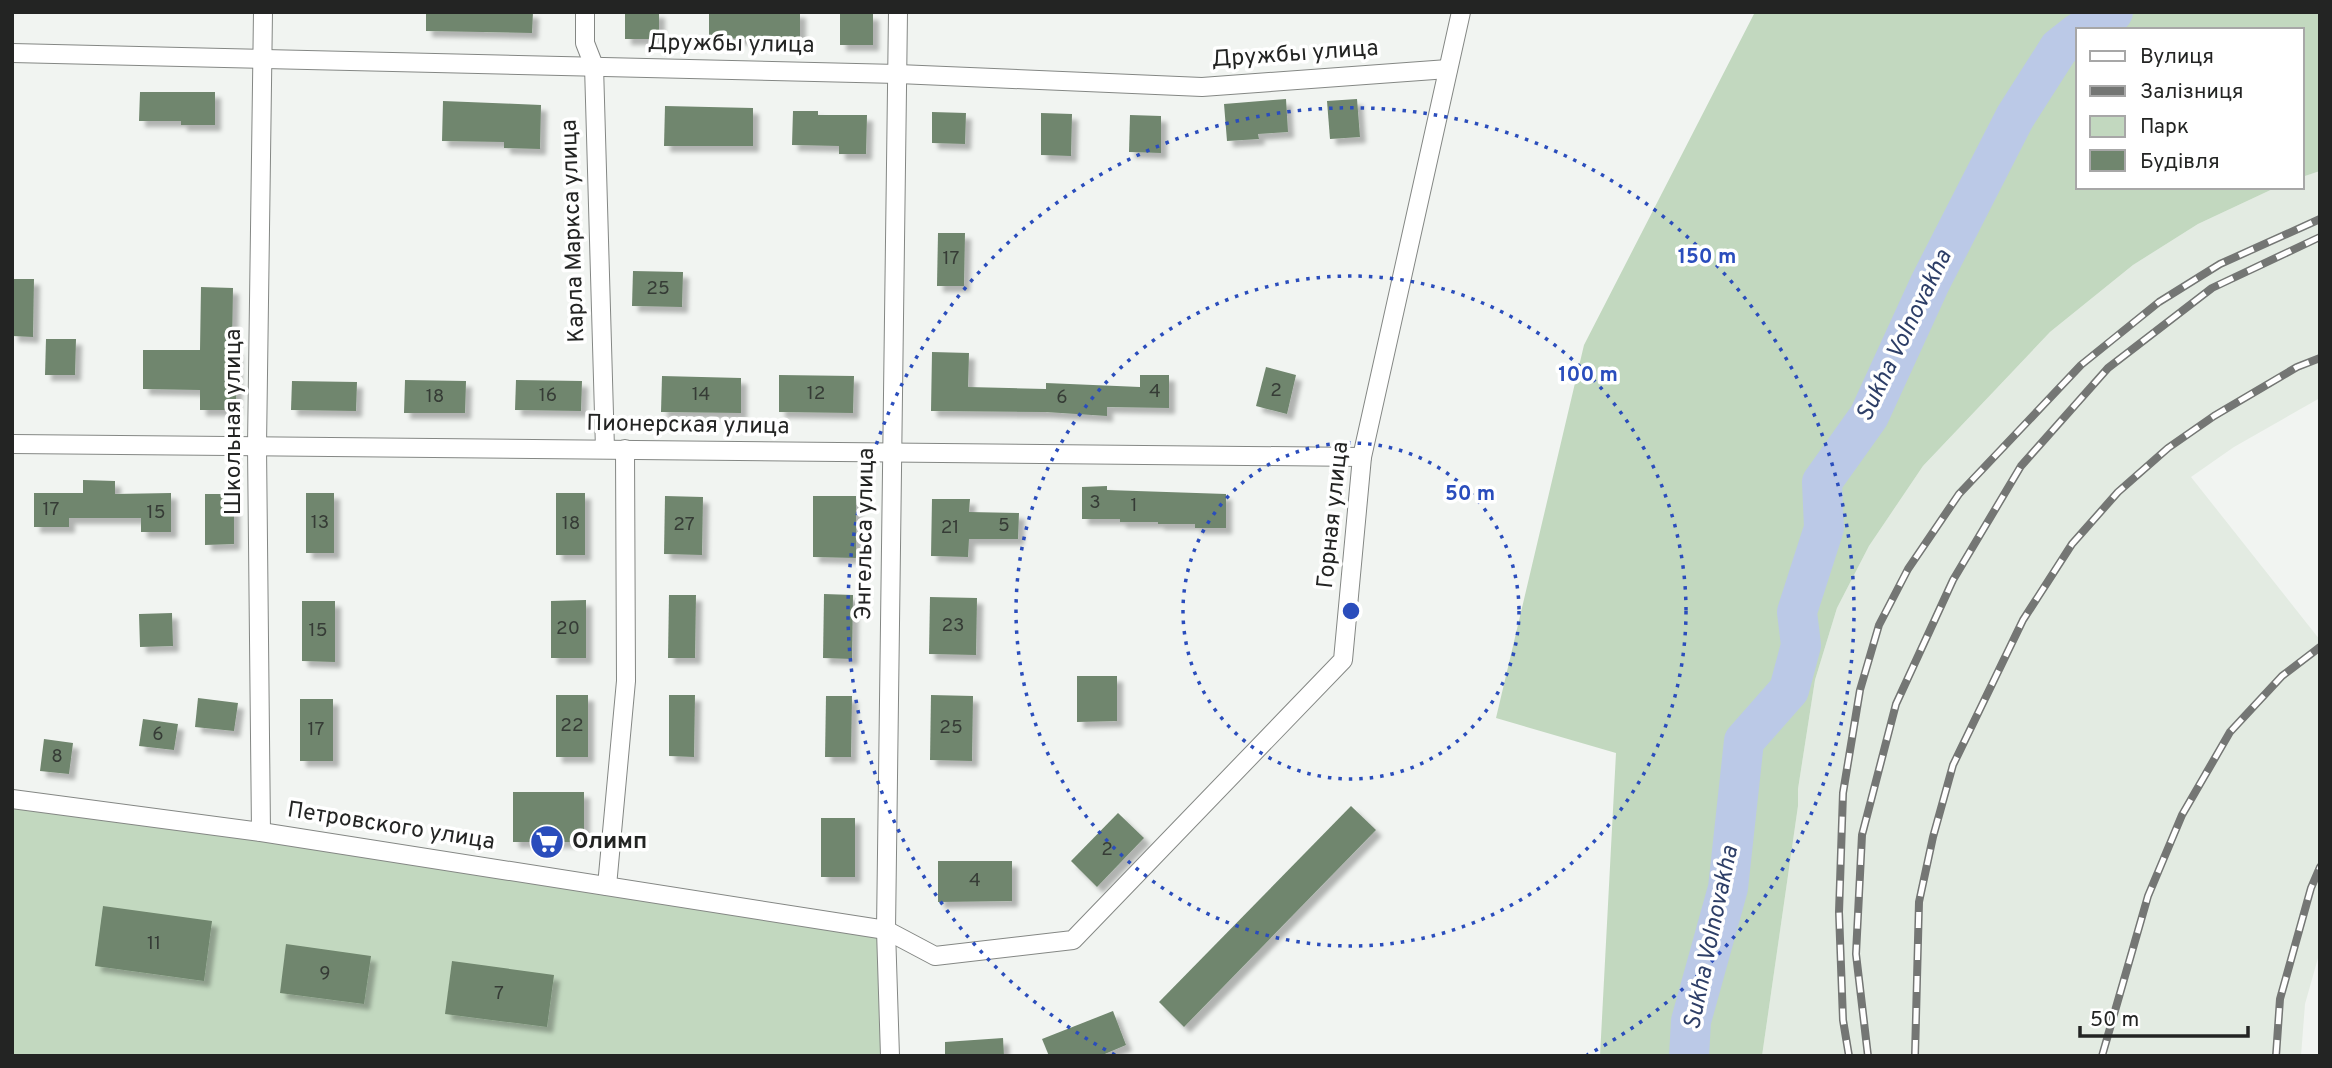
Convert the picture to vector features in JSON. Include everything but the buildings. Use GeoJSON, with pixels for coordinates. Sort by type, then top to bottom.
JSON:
{"type":"FeatureCollection","features":[{"type":"Feature","properties":{"kind":"street","name":"Школьная улица"},"geometry":{"type":"LineString","coordinates":[[261,832],[257,446],[263,12]]}},
{"type":"Feature","properties":{"kind":"street","name":"Карла Маркса улица"},"geometry":{"type":"LineString","coordinates":[[585,12],[585,43],[594,66],[605,449]]}},
{"type":"Feature","properties":{"kind":"street","name":"Энгельса улица"},"geometry":{"type":"LineString","coordinates":[[890,1056],[886,930],[898,12]]}},
{"type":"Feature","properties":{"kind":"street","name":"Горная улица"},"geometry":{"type":"LineString","coordinates":[[886,930],[935,956],[1073,940],[1343,660],[1362,457],[1461,12]]}},
{"type":"Feature","properties":{"kind":"street","name":"Дружбы улица"},"geometry":{"type":"LineString","coordinates":[[12,53],[898,74],[1202,87],[1448,69]]}},
{"type":"Feature","properties":{"kind":"street","name":"Пионерская улица"},"geometry":{"type":"LineString","coordinates":[[12,444],[1362,457]]}},
{"type":"Feature","properties":{"kind":"street"},"geometry":{"type":"LineString","coordinates":[[607,886],[626,681],[625,449]]}},
{"type":"Feature","properties":{"kind":"street","name":"Петровского улица"},"geometry":{"type":"LineString","coordinates":[[12,799],[261,832],[886,930]]}},
{"type":"Feature","properties":{"kind":"shaded area"},"geometry":{"type":"Polygon","coordinates":[[[2320,171],[2320,398],[2234,447],[2191,477],[2320,640],[2320,951],[2305,1004],[2301,1056],[1762,1056],[1815,680],[1837,608],[1869,546],[1923,466],[2050,332],[2133,265],[2198,224],[2273,189],[2304,189],[2304,176],[2320,171]]]}},
{"type":"Feature","properties":{"kind":"green space"},"geometry":{"type":"Polygon","coordinates":[[[1755,12],[2320,12],[2320,171],[2304,176],[2304,28],[2076,28],[2076,189],[2273,189],[2198,224],[2133,265],[2050,332],[1923,466],[1869,546],[1837,608],[1815,680],[1762,1056],[1600,1056],[1616,753],[1496,718],[1584,345],[1755,12]]]}},
{"type":"Feature","properties":{"kind":"green space"},"geometry":{"type":"Polygon","coordinates":[[[12,799],[886,930],[890,1056],[12,1056],[12,799]]]}},
{"type":"Feature","properties":{"kind":"waterway","name":"Sukha Volnovakha"},"geometry":{"type":"LineString","coordinates":[[2086,28],[2113,12]]}},
{"type":"Feature","properties":{"kind":"waterway","name":"Sukha Volnovakha"},"geometry":{"type":"LineString","coordinates":[[1689,1056],[1691,1021],[1728,888],[1744,741],[1789,690],[1801,645],[1797,612],[1824,528],[1822,482],[1869,416],[1930,283],[2015,117],[2059,48],[2076,35]]}},
{"type":"Feature","properties":{"kind":"railway"},"geometry":{"type":"LineString","coordinates":[[1849,1056],[1843,1020],[1839,912],[1843,793],[1860,690],[1879,625],[1908,569],[1959,494],[2081,365],[2159,302],[2220,264],[2320,219]]}},
{"type":"Feature","properties":{"kind":"railway"},"geometry":{"type":"LineString","coordinates":[[1868,1056],[1856,954],[1862,835],[1896,704],[1953,580],[2021,466],[2108,368],[2212,288],[2320,237]]}},
{"type":"Feature","properties":{"kind":"railway"},"geometry":{"type":"LineString","coordinates":[[1915,1056],[1919,902],[1933,837],[1953,765],[2023,620],[2072,544],[2118,492],[2168,448],[2214,416],[2297,367],[2320,358]]}},
{"type":"Feature","properties":{"kind":"railway"},"geometry":{"type":"LineString","coordinates":[[2102,1056],[2148,896],[2182,815],[2230,732],[2282,676],[2320,647]]}},
{"type":"Feature","properties":{"kind":"railway"},"geometry":{"type":"LineString","coordinates":[[2276,1056],[2280,999],[2311,888],[2320,867]]}},
{"type":"Feature","properties":{"kind":"place","name":"Олимп"},"geometry":{"type":"Point","coordinates":[547,842]}}]}
